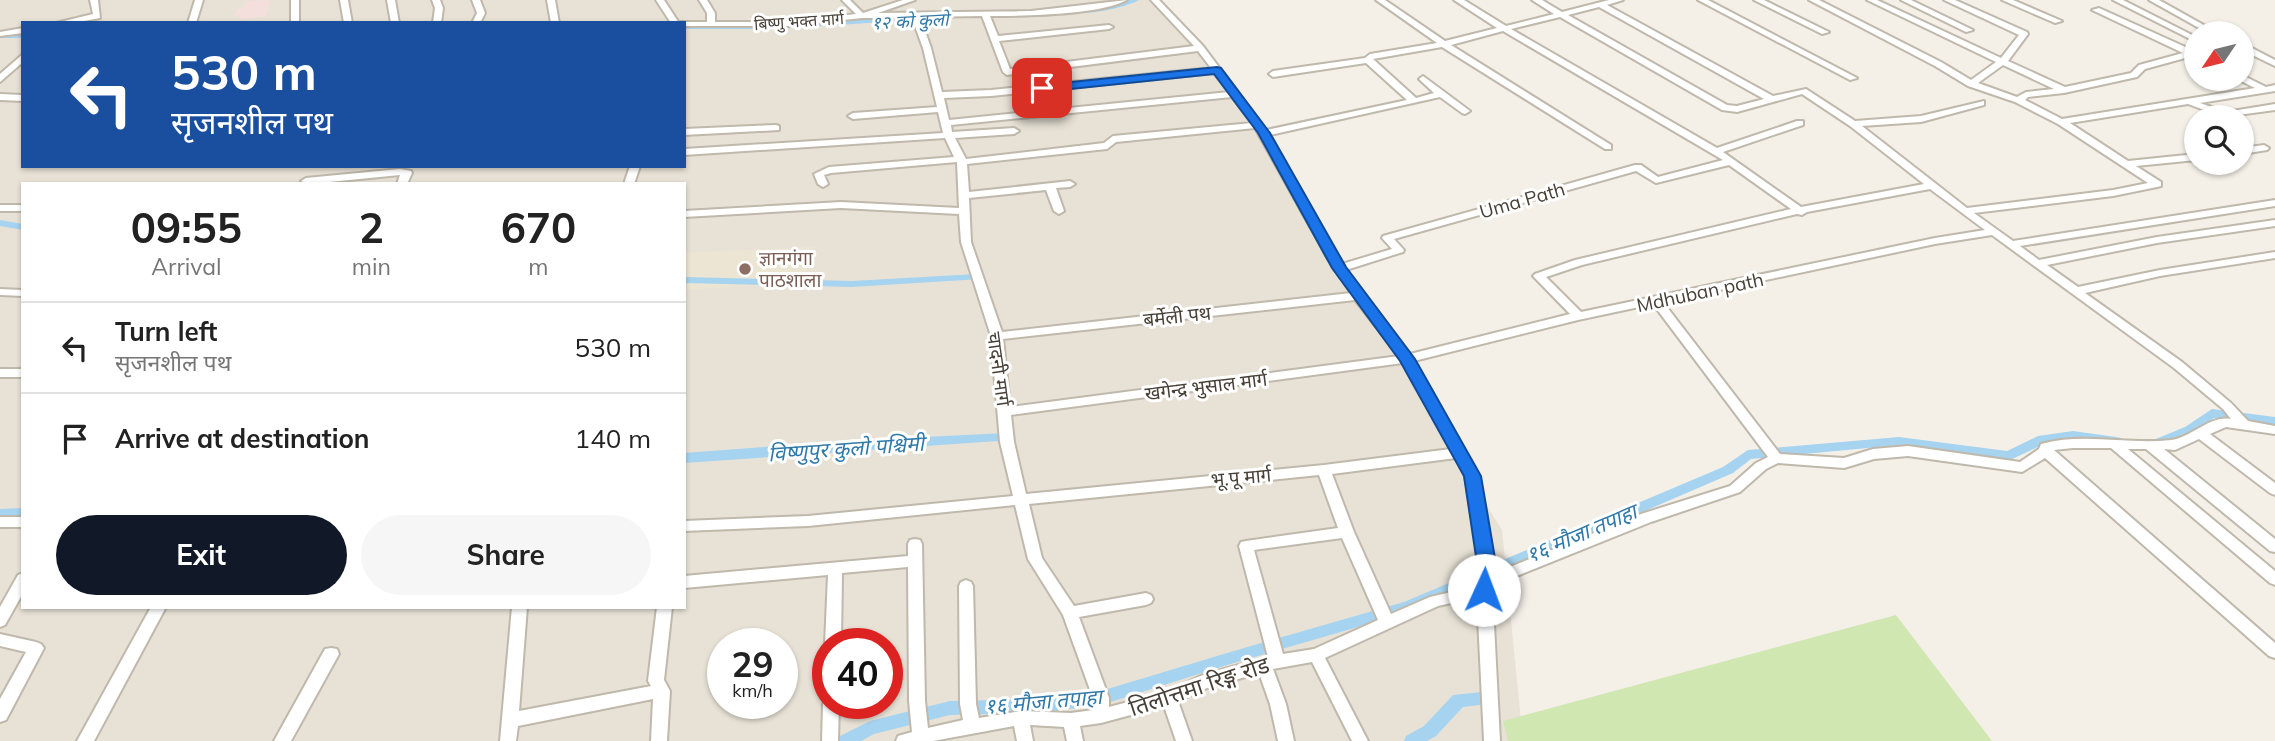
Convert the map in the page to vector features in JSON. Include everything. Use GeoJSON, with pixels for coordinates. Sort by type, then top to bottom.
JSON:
{"type":"FeatureCollection","features":[{"type":"Feature","properties":{"kind":"street"},"geometry":{"type":"LineString","coordinates":[[71,21],[97,16],[94,0]]}},
{"type":"Feature","properties":{"kind":"street"},"geometry":{"type":"LineString","coordinates":[[193,21],[199,0]]}},
{"type":"Feature","properties":{"kind":"street"},"geometry":{"type":"LineString","coordinates":[[295,0],[295,21]]}},
{"type":"Feature","properties":{"kind":"street"},"geometry":{"type":"LineString","coordinates":[[344,0],[348,21]]}},
{"type":"Feature","properties":{"kind":"street"},"geometry":{"type":"LineString","coordinates":[[391,0],[395,21]]}},
{"type":"Feature","properties":{"kind":"street"},"geometry":{"type":"LineString","coordinates":[[436,0],[439,8],[437,21]]}},
{"type":"Feature","properties":{"kind":"street"},"geometry":{"type":"LineString","coordinates":[[476,0],[481,13],[477,21]]}},
{"type":"Feature","properties":{"kind":"street"},"geometry":{"type":"LineString","coordinates":[[551,0],[555,21]]}},
{"type":"Feature","properties":{"kind":"street"},"geometry":{"type":"LineString","coordinates":[[660,0],[674,21]]}},
{"type":"Feature","properties":{"kind":"street"},"geometry":{"type":"LineString","coordinates":[[703,0],[711,13],[711,25]]}},
{"type":"Feature","properties":{"kind":"street"},"geometry":{"type":"LineString","coordinates":[[846,0],[862,16],[911,0]]}},
{"type":"Feature","properties":{"kind":"street"},"geometry":{"type":"LineString","coordinates":[[1049,0],[1056,10]]}},
{"type":"Feature","properties":{"kind":"street","name":"बिष्णु भक्त मार्ग"},"geometry":{"type":"LineString","coordinates":[[686,24],[787,24],[862,16],[986,15],[1056,10],[1122,0]]}},
{"type":"Feature","properties":{"kind":"street"},"geometry":{"type":"LineString","coordinates":[[1155,0],[1200,48],[1261,129],[1339,268],[1357,296],[1407,359],[1472,476],[1487,581],[1492,741]]}},
{"type":"Feature","properties":{"kind":"street"},"geometry":{"type":"LineString","coordinates":[[1380,0],[1444,44],[1608,147]]}},
{"type":"Feature","properties":{"kind":"street"},"geometry":{"type":"LineString","coordinates":[[1458,0],[1716,150],[1802,212]]}},
{"type":"Feature","properties":{"kind":"street"},"geometry":{"type":"LineString","coordinates":[[1536,0],[1725,108],[1737,109],[1803,91],[1853,124],[1930,186],[2178,365],[2227,406],[2244,425]]}},
{"type":"Feature","properties":{"kind":"street"},"geometry":{"type":"LineString","coordinates":[[1273,74],[1368,60],[1380,54],[1444,44],[1619,0]]}},
{"type":"Feature","properties":{"kind":"street"},"geometry":{"type":"LineString","coordinates":[[1702,0],[1853,78]]}},
{"type":"Feature","properties":{"kind":"street"},"geometry":{"type":"LineString","coordinates":[[1758,0],[1825,32]]}},
{"type":"Feature","properties":{"kind":"street"},"geometry":{"type":"LineString","coordinates":[[1813,0],[1938,64],[1971,84],[2018,100],[2061,121],[2157,184],[2113,193],[1965,211]]}},
{"type":"Feature","properties":{"kind":"street"},"geometry":{"type":"LineString","coordinates":[[1871,0],[2064,90]]}},
{"type":"Feature","properties":{"kind":"street"},"geometry":{"type":"LineString","coordinates":[[1905,0],[1969,30]]}},
{"type":"Feature","properties":{"kind":"street"},"geometry":{"type":"LineString","coordinates":[[1948,0],[2024,34],[2003,61],[1971,84]]}},
{"type":"Feature","properties":{"kind":"street"},"geometry":{"type":"LineString","coordinates":[[2006,0],[2057,21]]}},
{"type":"Feature","properties":{"kind":"street"},"geometry":{"type":"LineString","coordinates":[[2118,0],[2184,34]]}},
{"type":"Feature","properties":{"kind":"street"},"geometry":{"type":"LineString","coordinates":[[2154,0],[2190,21]]}},
{"type":"Feature","properties":{"kind":"street"},"geometry":{"type":"LineString","coordinates":[[1600,5],[1771,99]]}},
{"type":"Feature","properties":{"kind":"street"},"geometry":{"type":"LineString","coordinates":[[2096,10],[2184,49]]}},
{"type":"Feature","properties":{"kind":"street"},"geometry":{"type":"LineString","coordinates":[[986,15],[1006,72],[1200,48]]}},
{"type":"Feature","properties":{"kind":"street","name":"चादनी मार्ग"},"geometry":{"type":"LineString","coordinates":[[916,17],[940,95],[945,123],[961,160],[967,242],[997,336],[1007,442],[1035,559],[1070,613],[1101,698],[1101,716]]}},
{"type":"Feature","properties":{"kind":"street"},"geometry":{"type":"LineString","coordinates":[[994,39],[1109,27]]}},
{"type":"Feature","properties":{"kind":"street"},"geometry":{"type":"LineString","coordinates":[[2177,30],[2184,30]]}},
{"type":"Feature","properties":{"kind":"street"},"geometry":{"type":"LineString","coordinates":[[0,34],[21,32]]}},
{"type":"Feature","properties":{"kind":"street"},"geometry":{"type":"LineString","coordinates":[[2254,52],[2275,63]]}},
{"type":"Feature","properties":{"kind":"street"},"geometry":{"type":"LineString","coordinates":[[2018,100],[2026,95],[2134,75],[2142,67],[2184,57]]}},
{"type":"Feature","properties":{"kind":"street"},"geometry":{"type":"LineString","coordinates":[[0,79],[21,59]]}},
{"type":"Feature","properties":{"kind":"street"},"geometry":{"type":"LineString","coordinates":[[1368,60],[1414,101]]}},
{"type":"Feature","properties":{"kind":"street"},"geometry":{"type":"LineString","coordinates":[[940,95],[992,93],[1217,70]]}},
{"type":"Feature","properties":{"kind":"street"},"geometry":{"type":"LineString","coordinates":[[1423,79],[1465,111]]}},
{"type":"Feature","properties":{"kind":"street"},"geometry":{"type":"LineString","coordinates":[[2254,85],[2264,90]]}},
{"type":"Feature","properties":{"kind":"street"},"geometry":{"type":"LineString","coordinates":[[2061,121],[2275,88]]}},
{"type":"Feature","properties":{"kind":"street"},"geometry":{"type":"LineString","coordinates":[[945,123],[1236,94]]}},
{"type":"Feature","properties":{"kind":"street"},"geometry":{"type":"LineString","coordinates":[[823,184],[819,174],[829,170],[1107,146],[1113,139],[1261,129],[1441,94]]}},
{"type":"Feature","properties":{"kind":"street"},"geometry":{"type":"LineString","coordinates":[[0,97],[21,98]]}},
{"type":"Feature","properties":{"kind":"street"},"geometry":{"type":"LineString","coordinates":[[2190,102],[2225,115],[2275,107]]}},
{"type":"Feature","properties":{"kind":"street"},"geometry":{"type":"LineString","coordinates":[[1853,124],[1921,119],[1981,103]]}},
{"type":"Feature","properties":{"kind":"street"},"geometry":{"type":"LineString","coordinates":[[853,116],[943,109]]}},
{"type":"Feature","properties":{"kind":"street"},"geometry":{"type":"LineString","coordinates":[[1716,150],[1800,123]]}},
{"type":"Feature","properties":{"kind":"street"},"geometry":{"type":"LineString","coordinates":[[686,132],[776,128]]}},
{"type":"Feature","properties":{"kind":"street"},"geometry":{"type":"LineString","coordinates":[[686,152],[1014,131]]}},
{"type":"Feature","properties":{"kind":"street"},"geometry":{"type":"LineString","coordinates":[[2254,149],[2264,148]]}},
{"type":"Feature","properties":{"kind":"street"},"geometry":{"type":"LineString","coordinates":[[2129,164],[2184,158]]}},
{"type":"Feature","properties":{"kind":"street","name":"Uma Path"},"geometry":{"type":"LineString","coordinates":[[1339,268],[1399,250],[1387,238],[1638,167],[1656,180],[1731,161]]}},
{"type":"Feature","properties":{"kind":"street"},"geometry":{"type":"LineString","coordinates":[[305,182],[400,172],[407,173],[403,182]]}},
{"type":"Feature","properties":{"kind":"street"},"geometry":{"type":"LineString","coordinates":[[965,195],[1070,184]]}},
{"type":"Feature","properties":{"kind":"street"},"geometry":{"type":"LineString","coordinates":[[1050,186],[1059,211]]}},
{"type":"Feature","properties":{"kind":"street"},"geometry":{"type":"LineString","coordinates":[[1578,317],[1539,276],[1746,221],[1802,212],[1866,195],[1930,186]]}},
{"type":"Feature","properties":{"kind":"street"},"geometry":{"type":"LineString","coordinates":[[2012,244],[2275,203]]}},
{"type":"Feature","properties":{"kind":"street"},"geometry":{"type":"LineString","coordinates":[[686,214],[841,205],[964,211]]}},
{"type":"Feature","properties":{"kind":"street"},"geometry":{"type":"LineString","coordinates":[[0,208],[21,208]]}},
{"type":"Feature","properties":{"kind":"street"},"geometry":{"type":"LineString","coordinates":[[2039,263],[2157,240],[2275,223]]}},
{"type":"Feature","properties":{"kind":"street","name":"Mdhuban path"},"geometry":{"type":"LineString","coordinates":[[1407,359],[1578,317],[1936,241],[1994,232]]}},
{"type":"Feature","properties":{"kind":"street"},"geometry":{"type":"LineString","coordinates":[[2077,291],[2160,273],[2275,255]]}},
{"type":"Feature","properties":{"kind":"street"},"geometry":{"type":"LineString","coordinates":[[0,292],[21,293]]}},
{"type":"Feature","properties":{"kind":"street","name":"बर्मेली पथ"},"geometry":{"type":"LineString","coordinates":[[997,336],[1357,296]]}},
{"type":"Feature","properties":{"kind":"street"},"geometry":{"type":"LineString","coordinates":[[1657,301],[1776,458],[1844,463],[1873,454],[1908,451],[2022,467],[2046,452],[2046,447],[2073,443],[2175,446],[2225,422],[2268,429],[2275,438]]}},
{"type":"Feature","properties":{"kind":"street","name":"खगेन्द्र भुसाल मार्ग"},"geometry":{"type":"LineString","coordinates":[[1005,412],[1407,359]]}},
{"type":"Feature","properties":{"kind":"street"},"geometry":{"type":"LineString","coordinates":[[0,373],[21,373]]}},
{"type":"Feature","properties":{"kind":"street"},"geometry":{"type":"LineString","coordinates":[[2202,435],[2275,490]]}},
{"type":"Feature","properties":{"kind":"street"},"geometry":{"type":"LineString","coordinates":[[2116,446],[2275,579]]}},
{"type":"Feature","properties":{"kind":"street"},"geometry":{"type":"LineString","coordinates":[[2151,446],[2275,547]]}},
{"type":"Feature","properties":{"kind":"street"},"geometry":{"type":"LineString","coordinates":[[2046,452],[2275,652]]}},
{"type":"Feature","properties":{"kind":"street","name":"भू.पू मार्ग"},"geometry":{"type":"LineString","coordinates":[[686,526],[808,521],[1324,470],[1460,453]]}},
{"type":"Feature","properties":{"kind":"street","name":"तिलोत्तमा रिङ्ग रोड"},"geometry":{"type":"LineString","coordinates":[[912,739],[948,736],[972,726],[1021,718],[1071,720],[1101,716],[1169,698],[1203,682],[1271,663],[1316,655],[1386,621],[1646,517],[1735,489],[1776,458]]}},
{"type":"Feature","properties":{"kind":"street"},"geometry":{"type":"LineString","coordinates":[[1324,470],[1347,532],[1386,621]]}},
{"type":"Feature","properties":{"kind":"street"},"geometry":{"type":"LineString","coordinates":[[0,522],[21,522]]}},
{"type":"Feature","properties":{"kind":"street"},"geometry":{"type":"LineString","coordinates":[[1286,741],[1271,663],[1272,640],[1246,546],[1347,532]]}},
{"type":"Feature","properties":{"kind":"street"},"geometry":{"type":"LineString","coordinates":[[912,739],[917,701],[915,544]]}},
{"type":"Feature","properties":{"kind":"street"},"geometry":{"type":"LineString","coordinates":[[686,582],[915,561]]}},
{"type":"Feature","properties":{"kind":"street"},"geometry":{"type":"LineString","coordinates":[[833,628],[835,568]]}},
{"type":"Feature","properties":{"kind":"street"},"geometry":{"type":"LineString","coordinates":[[0,621],[21,583]]}},
{"type":"Feature","properties":{"kind":"street"},"geometry":{"type":"LineString","coordinates":[[966,586],[968,704],[972,726]]}},
{"type":"Feature","properties":{"kind":"street"},"geometry":{"type":"LineString","coordinates":[[1070,613],[1146,599]]}},
{"type":"Feature","properties":{"kind":"street"},"geometry":{"type":"LineString","coordinates":[[85,741],[158,609]]}},
{"type":"Feature","properties":{"kind":"street"},"geometry":{"type":"LineString","coordinates":[[508,741],[520,609]]}},
{"type":"Feature","properties":{"kind":"street"},"geometry":{"type":"LineString","coordinates":[[659,741],[662,691],[656,681],[665,609]]}},
{"type":"Feature","properties":{"kind":"street"},"geometry":{"type":"LineString","coordinates":[[0,640],[36,648],[0,716]]}},
{"type":"Feature","properties":{"kind":"street"},"geometry":{"type":"LineString","coordinates":[[282,741],[331,654]]}},
{"type":"Feature","properties":{"kind":"street"},"geometry":{"type":"LineString","coordinates":[[1316,655],[1360,741]]}},
{"type":"Feature","properties":{"kind":"street"},"geometry":{"type":"LineString","coordinates":[[511,720],[662,691]]}},
{"type":"Feature","properties":{"kind":"street"},"geometry":{"type":"LineString","coordinates":[[1169,698],[1184,741]]}},
{"type":"Feature","properties":{"kind":"street"},"geometry":{"type":"LineString","coordinates":[[1021,718],[1026,741]]}},
{"type":"Feature","properties":{"kind":"street"},"geometry":{"type":"LineString","coordinates":[[830,741],[831,719]]}},
{"type":"Feature","properties":{"kind":"street"},"geometry":{"type":"LineString","coordinates":[[1071,720],[1075,741]]}},
{"type":"Feature","properties":{"kind":"shaded area"},"geometry":{"type":"Polygon","coordinates":[[[0,0],[1154,0],[1262,123],[1358,296],[1502,530],[1523,741],[0,741],[0,0]]]}},
{"type":"Feature","properties":{"kind":"shaded area"},"geometry":{"type":"Polygon","coordinates":[[[271,0],[266,16],[239,20],[240,15],[235,16],[237,9],[243,8],[245,1],[271,0]]]}},
{"type":"Feature","properties":{"kind":"shaded area","name":"ज्ञानगंगा पाठशाला"},"geometry":{"type":"Polygon","coordinates":[[[813,247],[803,282],[686,290],[686,253],[813,247]]]}},
{"type":"Feature","properties":{"kind":"green space"},"geometry":{"type":"Polygon","coordinates":[[[1896,615],[1992,741],[1508,741],[1503,721],[1896,615]]]}},
{"type":"Feature","properties":{"kind":"waterway","name":"१२ को कुलो"},"geometry":{"type":"LineString","coordinates":[[1076,11],[1135,0]]}},
{"type":"Feature","properties":{"kind":"waterway","name":"१२ को कुलो"},"geometry":{"type":"LineString","coordinates":[[686,27],[778,27],[939,16]]}},
{"type":"Feature","properties":{"kind":"waterway","name":"१२ को कुलो"},"geometry":{"type":"LineString","coordinates":[[0,36],[21,36]]}},
{"type":"Feature","properties":{"kind":"waterway"},"geometry":{"type":"LineString","coordinates":[[0,223],[21,227]]}},
{"type":"Feature","properties":{"kind":"waterway"},"geometry":{"type":"LineString","coordinates":[[686,280],[852,284],[977,277]]}},
{"type":"Feature","properties":{"kind":"waterway","name":"१६ मौजा तपाहा"},"geometry":{"type":"LineString","coordinates":[[2151,446],[2190,430],[2212,413],[2275,421]]}},
{"type":"Feature","properties":{"kind":"waterway","name":"१६ मौजा तपाहा"},"geometry":{"type":"LineString","coordinates":[[846,741],[870,728],[950,708],[1037,706],[1101,698],[1408,607],[1728,470],[1748,455],[1899,441],[2008,456],[2043,439],[2073,435],[2116,441]]}},
{"type":"Feature","properties":{"kind":"waterway","name":"विष्णुपुर कुलो पश्चिमी"},"geometry":{"type":"LineString","coordinates":[[686,458],[1007,437]]}},
{"type":"Feature","properties":{"kind":"waterway","name":"विष्णुपुर कुलो पश्चिमी"},"geometry":{"type":"LineString","coordinates":[[0,514],[21,513]]}},
{"type":"Feature","properties":{"kind":"waterway"},"geometry":{"type":"LineString","coordinates":[[1412,741],[1430,731],[1459,700],[1482,699]]}},
{"type":"Feature","properties":{"kind":"place","name":"ज्ञानगंगा पाठशाला"},"geometry":{"type":"Point","coordinates":[745,269]}},
{"type":"Feature","properties":{"kind":"route"},"geometry":{"type":"LineString","coordinates":[[1042,88],[1217,70],[1264,133],[1357,296],[1407,359],[1472,476],[1488,570],[1488,582],[1484,590]]}}]}
